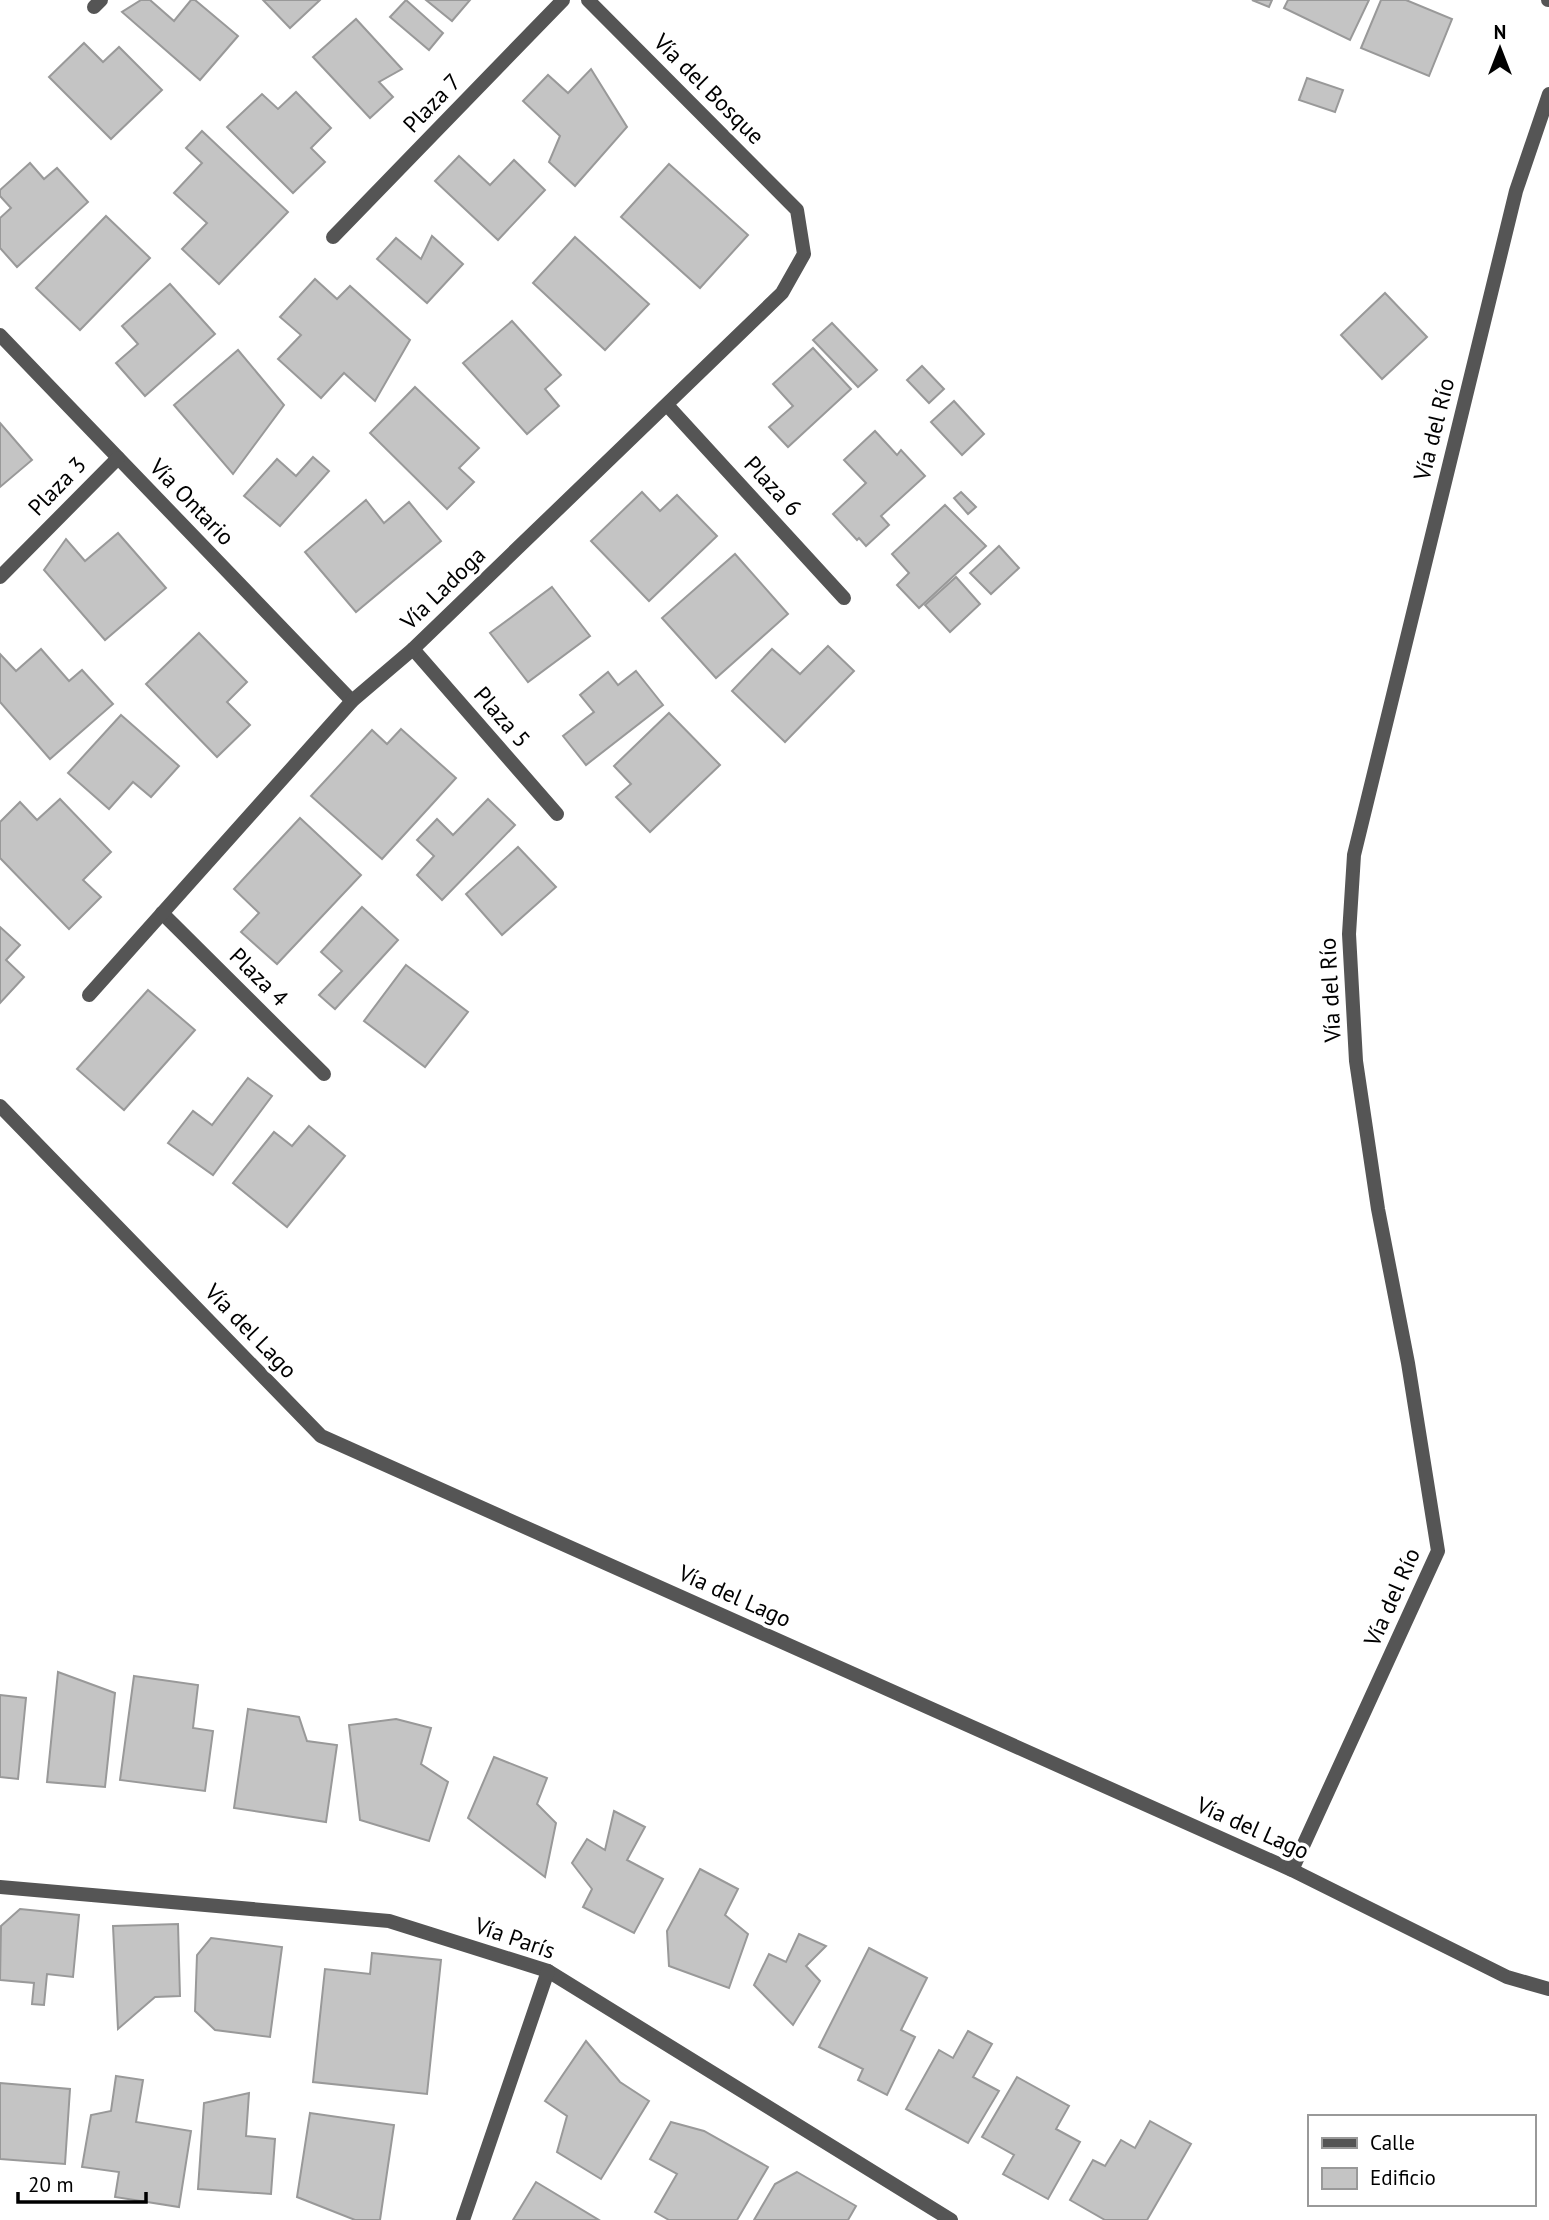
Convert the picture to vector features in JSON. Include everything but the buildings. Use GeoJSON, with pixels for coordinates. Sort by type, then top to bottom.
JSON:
{"type":"FeatureCollection","features":[{"type":"Feature","properties":{"kind":"street","name":"Plaza 7"},"geometry":{"type":"LineString","coordinates":[[333,237],[563,0]]}},
{"type":"Feature","properties":{"kind":"street","name":"Vía del Bosque"},"geometry":{"type":"LineString","coordinates":[[588,0],[797,210]]}},
{"type":"Feature","properties":{"kind":"street","name":"Vía del Río"},"geometry":{"type":"LineString","coordinates":[[1292,1870],[1438,1551],[1408,1363],[1378,1209],[1356,1061],[1349,934],[1354,855],[1516,191],[1549,94]]}},
{"type":"Feature","properties":{"kind":"street","name":"Vía Ladoga"},"geometry":{"type":"LineString","coordinates":[[89,995],[352,701],[412,649],[782,293],[804,254],[797,210]]}},
{"type":"Feature","properties":{"kind":"street","name":"Vía Ontario"},"geometry":{"type":"LineString","coordinates":[[0,335],[352,701]]}},
{"type":"Feature","properties":{"kind":"street","name":"Plaza 6"},"geometry":{"type":"LineString","coordinates":[[667,405],[844,598]]}},
{"type":"Feature","properties":{"kind":"street","name":"Plaza 3"},"geometry":{"type":"LineString","coordinates":[[0,577],[117,457]]}},
{"type":"Feature","properties":{"kind":"street","name":"Plaza 5"},"geometry":{"type":"LineString","coordinates":[[412,649],[557,814]]}},
{"type":"Feature","properties":{"kind":"street","name":"Plaza 4"},"geometry":{"type":"LineString","coordinates":[[162,912],[324,1074]]}},
{"type":"Feature","properties":{"kind":"street","name":"Vía del Lago"},"geometry":{"type":"LineString","coordinates":[[0,1106],[321,1436],[1292,1870],[1507,1977],[1549,1989]]}},
{"type":"Feature","properties":{"kind":"street","name":"Vía París"},"geometry":{"type":"LineString","coordinates":[[0,1887],[389,1921],[548,1971],[951,2220]]}},
{"type":"Feature","properties":{"kind":"street"},"geometry":{"type":"LineString","coordinates":[[463,2220],[548,1971]]}}]}
